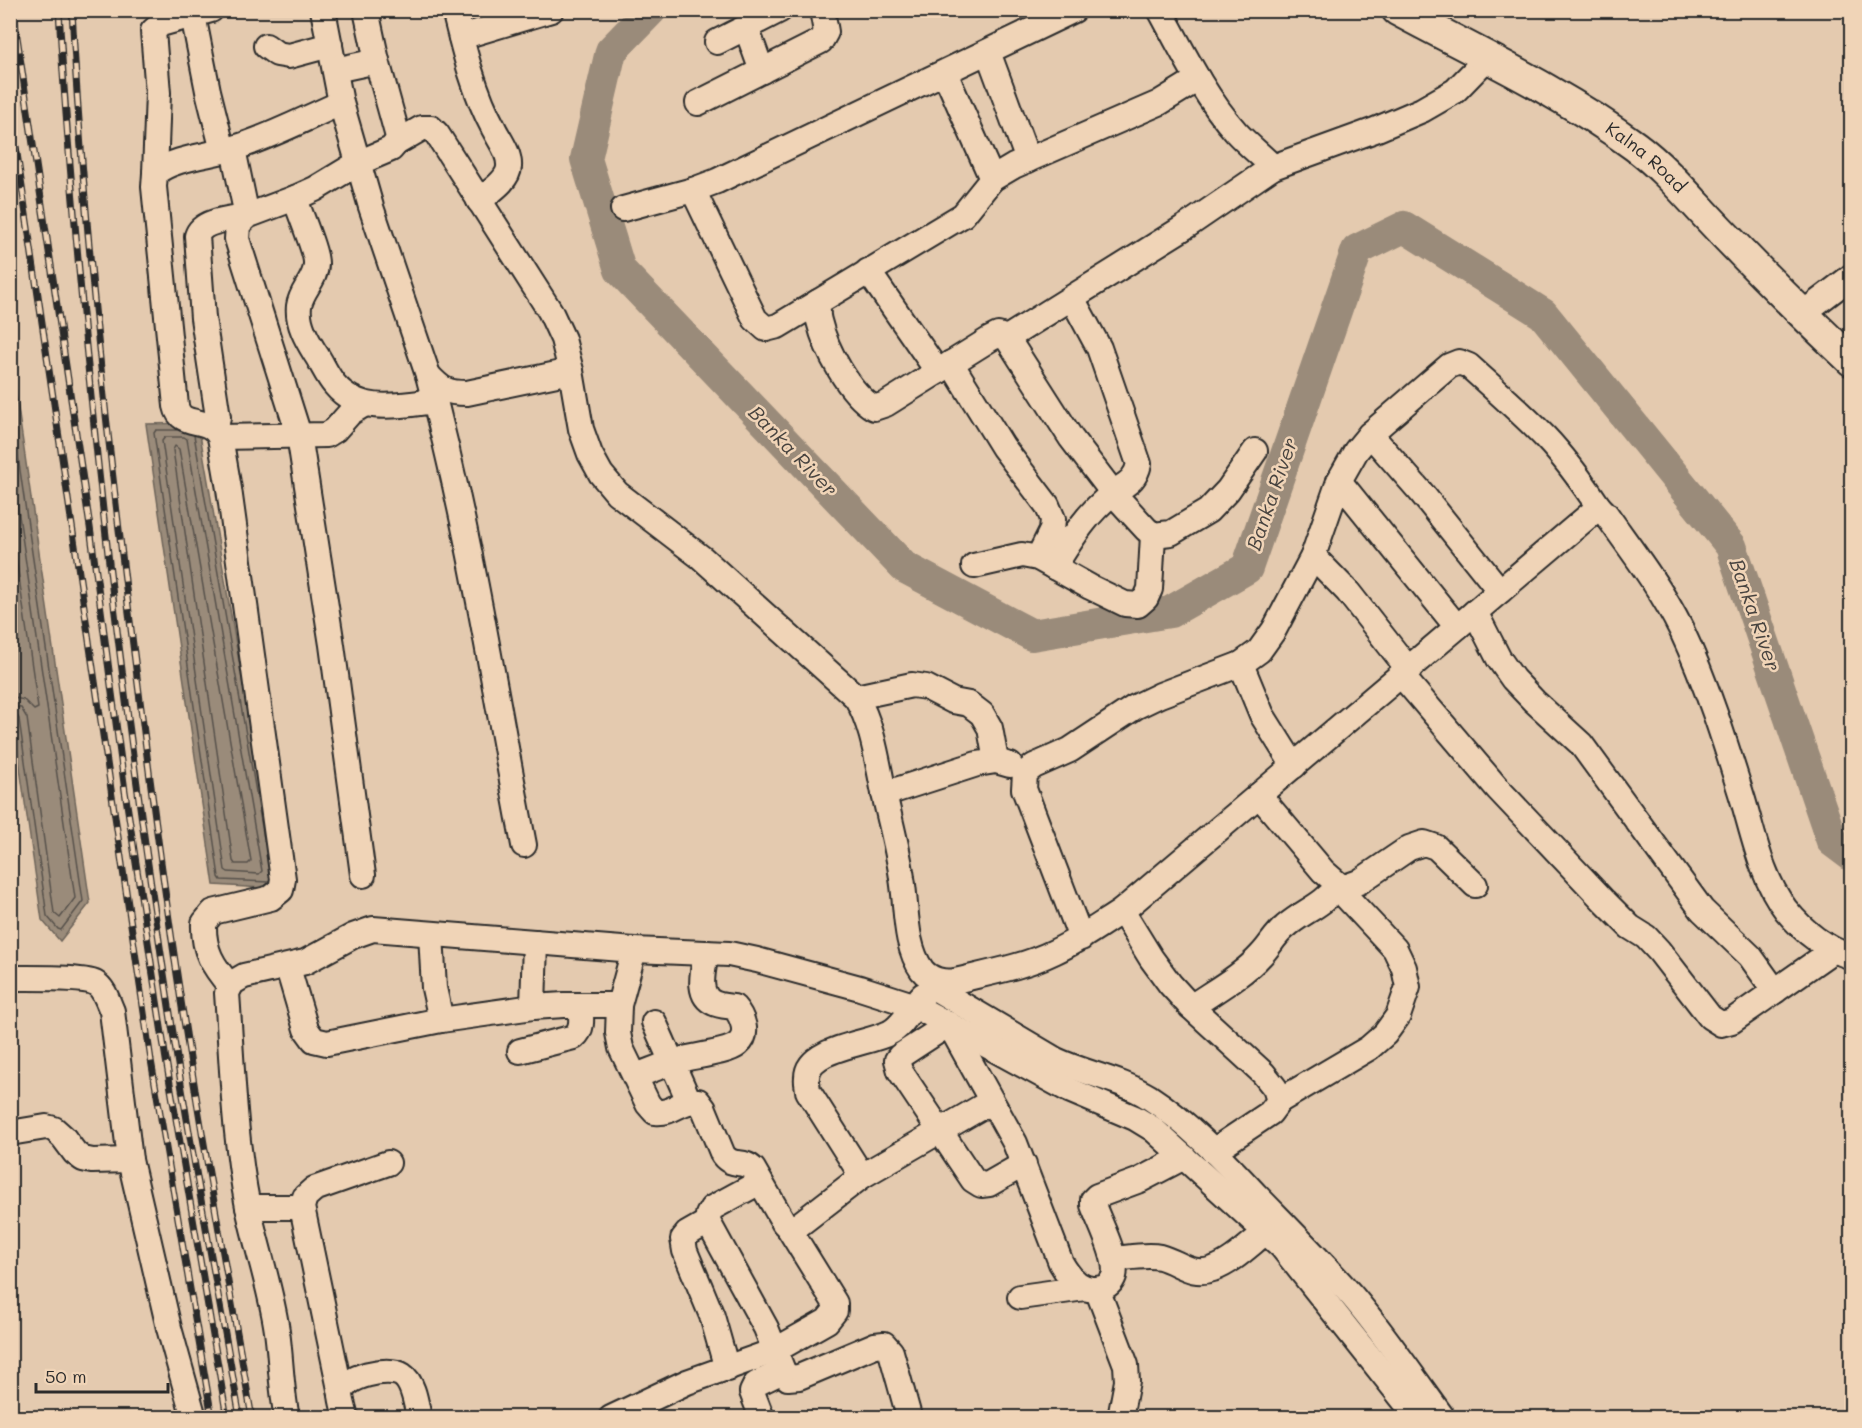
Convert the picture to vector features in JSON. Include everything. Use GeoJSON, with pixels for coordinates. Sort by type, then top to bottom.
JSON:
{"type":"FeatureCollection","features":[{"type":"Feature","properties":{"kind":"main road","name":"Kalna Road"},"geometry":{"type":"LineString","coordinates":[[1397,10],[1594,118],[1636,147],[1851,361]]}},
{"type":"Feature","properties":{"kind":"street"},"geometry":{"type":"LineString","coordinates":[[323,10],[341,103],[370,207],[435,401],[466,535],[524,845]]}},
{"type":"Feature","properties":{"kind":"street"},"geometry":{"type":"LineString","coordinates":[[366,10],[398,137],[396,143]]}},
{"type":"Feature","properties":{"kind":"street"},"geometry":{"type":"LineString","coordinates":[[454,10],[477,92],[485,113],[508,156],[509,169],[504,179],[479,201]]}},
{"type":"Feature","properties":{"kind":"street"},"geometry":{"type":"LineString","coordinates":[[461,37],[551,10]]}},
{"type":"Feature","properties":{"kind":"street"},"geometry":{"type":"LineString","coordinates":[[717,42],[780,10]]}},
{"type":"Feature","properties":{"kind":"street"},"geometry":{"type":"LineString","coordinates":[[698,103],[821,42],[826,32],[822,10]]}},
{"type":"Feature","properties":{"kind":"street"},"geometry":{"type":"LineString","coordinates":[[623,209],[717,181],[1074,10]]}},
{"type":"Feature","properties":{"kind":"street"},"geometry":{"type":"LineString","coordinates":[[1160,10],[1215,105],[1236,132],[1273,167]]}},
{"type":"Feature","properties":{"kind":"street"},"geometry":{"type":"LineString","coordinates":[[247,216],[208,91],[199,12],[161,24],[153,32],[159,93],[154,187],[177,412],[182,418],[209,425],[218,433],[327,435],[335,430],[350,412],[365,404]]}},
{"type":"Feature","properties":{"kind":"street"},"geometry":{"type":"LineString","coordinates":[[746,27],[762,71]]}},
{"type":"Feature","properties":{"kind":"street"},"geometry":{"type":"LineString","coordinates":[[266,46],[277,54],[290,56],[330,45]]}},
{"type":"Feature","properties":{"kind":"street"},"geometry":{"type":"LineString","coordinates":[[988,52],[1028,160]]}},
{"type":"Feature","properties":{"kind":"street"},"geometry":{"type":"LineString","coordinates":[[818,302],[818,319],[825,341],[839,368],[863,402],[874,408],[886,404],[990,339],[998,336],[1007,338],[1188,225],[1273,167],[1375,130],[1422,110],[1455,91],[1487,58]]}},
{"type":"Feature","properties":{"kind":"street"},"geometry":{"type":"LineString","coordinates":[[335,70],[377,61]]}},
{"type":"Feature","properties":{"kind":"street"},"geometry":{"type":"LineString","coordinates":[[945,73],[992,179]]}},
{"type":"Feature","properties":{"kind":"street"},"geometry":{"type":"LineString","coordinates":[[693,190],[755,319],[766,328],[778,326],[963,215],[992,179],[1028,160],[1159,103],[1198,79]]}},
{"type":"Feature","properties":{"kind":"street"},"geometry":{"type":"LineString","coordinates":[[155,173],[164,166],[228,150],[341,103]]}},
{"type":"Feature","properties":{"kind":"street"},"geometry":{"type":"LineString","coordinates":[[231,986],[215,968],[210,958],[204,923],[213,912],[271,898],[281,890],[283,879],[229,489],[218,433],[218,417],[203,318],[197,237],[199,229],[205,225],[247,216],[295,198],[315,189],[358,163],[391,148],[422,128],[431,128],[550,311],[563,339],[581,429],[590,454],[601,474],[617,493],[702,558],[856,697],[866,713],[902,877],[913,954],[924,972],[934,983],[1056,1060],[1077,1070],[1133,1089],[1150,1098],[1182,1123],[1213,1150],[1354,1298],[1443,1418]]}},
{"type":"Feature","properties":{"kind":"street"},"geometry":{"type":"LineString","coordinates":[[295,198],[317,261],[315,276],[299,305],[300,321],[306,339],[335,384],[347,396],[365,404],[389,406],[435,401]]}},
{"type":"Feature","properties":{"kind":"street"},"geometry":{"type":"LineString","coordinates":[[247,216],[238,225],[237,239],[299,435],[332,645],[363,875]]}},
{"type":"Feature","properties":{"kind":"street"},"geometry":{"type":"LineString","coordinates":[[868,271],[944,367],[1047,506],[1053,519],[1046,562]]}},
{"type":"Feature","properties":{"kind":"street"},"geometry":{"type":"LineString","coordinates":[[1802,314],[1851,276]]}},
{"type":"Feature","properties":{"kind":"street"},"geometry":{"type":"LineString","coordinates":[[1046,562],[1093,509],[1127,484],[1136,474],[1139,464],[1099,348],[1072,298]]}},
{"type":"Feature","properties":{"kind":"street"},"geometry":{"type":"LineString","coordinates":[[1007,338],[1071,438],[1113,493],[1153,535],[1171,533],[1208,512],[1228,490],[1255,451]]}},
{"type":"Feature","properties":{"kind":"street"},"geometry":{"type":"LineString","coordinates":[[1081,938],[1024,789],[1025,773],[1034,766],[1070,750],[1135,707],[1241,664],[1259,651],[1274,630],[1313,556],[1339,481],[1356,451],[1370,434],[1449,366],[1459,362],[1469,366],[1545,436],[1606,514],[1656,587],[1680,627],[1700,671],[1720,727],[1766,876],[1785,908],[1808,934],[1842,954]]}},
{"type":"Feature","properties":{"kind":"street"},"geometry":{"type":"LineString","coordinates":[[428,375],[439,387],[450,393],[467,393],[571,371]]}},
{"type":"Feature","properties":{"kind":"street"},"geometry":{"type":"LineString","coordinates":[[1370,434],[1420,491],[1500,591]]}},
{"type":"Feature","properties":{"kind":"street"},"geometry":{"type":"LineString","coordinates":[[1339,481],[1457,627]]}},
{"type":"Feature","properties":{"kind":"street"},"geometry":{"type":"LineString","coordinates":[[862,1176],[808,1091],[806,1075],[813,1062],[827,1053],[890,1033],[900,1025],[913,1005],[934,983],[946,983],[1029,962],[1081,938],[1122,911],[1599,507]]}},
{"type":"Feature","properties":{"kind":"street"},"geometry":{"type":"LineString","coordinates":[[974,566],[1022,555],[1046,562],[1125,604],[1138,605],[1146,598],[1150,590],[1153,535]]}},
{"type":"Feature","properties":{"kind":"street"},"geometry":{"type":"LineString","coordinates":[[1313,556],[1348,592],[1405,673],[1498,789],[1604,902],[1630,927],[1646,937],[1710,1017],[1721,1024],[1732,1021],[1775,991],[1842,954]]}},
{"type":"Feature","properties":{"kind":"street"},"geometry":{"type":"LineString","coordinates":[[1475,612],[1499,659],[1513,679],[1581,744],[1702,910],[1749,956],[1775,991]]}},
{"type":"Feature","properties":{"kind":"street"},"geometry":{"type":"LineString","coordinates":[[1241,664],[1262,714],[1294,766]]}},
{"type":"Feature","properties":{"kind":"street"},"geometry":{"type":"LineString","coordinates":[[856,697],[912,685],[926,687],[953,701],[969,704],[982,714],[990,728],[996,761]]}},
{"type":"Feature","properties":{"kind":"street"},"geometry":{"type":"LineString","coordinates":[[884,794],[978,764],[996,761],[1025,773]]}},
{"type":"Feature","properties":{"kind":"street"},"geometry":{"type":"LineString","coordinates":[[1213,1150],[1270,1113],[1279,1101],[1369,1048],[1385,1034],[1398,1016],[1408,987],[1404,968],[1395,949],[1323,872],[1259,795]]}},
{"type":"Feature","properties":{"kind":"street"},"geometry":{"type":"LineString","coordinates":[[1338,886],[1346,887],[1359,882],[1409,848],[1424,843],[1436,847],[1475,885]]}},
{"type":"Feature","properties":{"kind":"street"},"geometry":{"type":"LineString","coordinates":[[1191,1007],[1247,968],[1262,955],[1280,931],[1293,920],[1316,908],[1338,886]]}},
{"type":"Feature","properties":{"kind":"street"},"geometry":{"type":"LineString","coordinates":[[1122,911],[1170,984],[1191,1007],[1263,1073],[1275,1088],[1279,1101]]}},
{"type":"Feature","properties":{"kind":"street"},"geometry":{"type":"LineString","coordinates":[[287,1418],[271,1297],[248,1207],[239,1155],[227,993],[232,983],[244,976],[305,963],[353,936],[374,929],[634,950],[729,954],[860,988],[913,1005],[1069,1090],[1135,1118],[1153,1129],[1266,1232],[1299,1268],[1418,1418]]}},
{"type":"Feature","properties":{"kind":"street"},"geometry":{"type":"LineString","coordinates":[[431,934],[434,988],[441,1020]]}},
{"type":"Feature","properties":{"kind":"street"},"geometry":{"type":"LineString","coordinates":[[533,1007],[535,942]]}},
{"type":"Feature","properties":{"kind":"street"},"geometry":{"type":"LineString","coordinates":[[634,950],[620,1005],[618,1033],[621,1048],[648,1104],[655,1112],[664,1113],[689,1101],[698,1101],[704,1109],[723,1155],[734,1164],[748,1165],[836,1303],[835,1311],[827,1321],[778,1361],[756,1384],[752,1392],[762,1418]]}},
{"type":"Feature","properties":{"kind":"street"},"geometry":{"type":"LineString","coordinates":[[635,1076],[673,1063],[732,1048],[740,1043],[744,1023],[739,1012],[734,1006],[714,1003],[705,997],[702,986],[706,953]]}},
{"type":"Feature","properties":{"kind":"street"},"geometry":{"type":"LineString","coordinates":[[288,968],[306,1029],[314,1040],[327,1043],[441,1020],[533,1007],[620,1005]]}},
{"type":"Feature","properties":{"kind":"street"},"geometry":{"type":"LineString","coordinates":[[10,978],[77,980],[95,983],[106,996],[112,1011],[130,1160],[169,1328],[194,1418]]}},
{"type":"Feature","properties":{"kind":"street"},"geometry":{"type":"LineString","coordinates":[[519,1051],[574,1037],[581,1028],[580,1005]]}},
{"type":"Feature","properties":{"kind":"street"},"geometry":{"type":"LineString","coordinates":[[654,1022],[689,1101]]}},
{"type":"Feature","properties":{"kind":"street"},"geometry":{"type":"LineString","coordinates":[[949,1024],[990,1102],[1015,1143],[1061,1263],[1068,1276],[1076,1283],[1091,1288],[1126,1365],[1127,1380],[1120,1418]]}},
{"type":"Feature","properties":{"kind":"street"},"geometry":{"type":"LineString","coordinates":[[949,1024],[903,1053],[897,1060],[900,1071],[974,1180],[981,1185],[989,1184],[1024,1164]]}},
{"type":"Feature","properties":{"kind":"street"},"geometry":{"type":"LineString","coordinates":[[788,1227],[796,1227],[862,1176],[990,1102]]}},
{"type":"Feature","properties":{"kind":"street"},"geometry":{"type":"LineString","coordinates":[[10,1133],[46,1127],[54,1129],[83,1159],[92,1161],[130,1160]]}},
{"type":"Feature","properties":{"kind":"street"},"geometry":{"type":"LineString","coordinates":[[1020,1297],[1109,1284],[1114,1276],[1114,1259],[1093,1200],[1097,1196],[1140,1180],[1184,1157]]}},
{"type":"Feature","properties":{"kind":"street"},"geometry":{"type":"LineString","coordinates":[[346,1418],[302,1207],[305,1197],[314,1189],[388,1163]]}},
{"type":"Feature","properties":{"kind":"street"},"geometry":{"type":"LineString","coordinates":[[760,1182],[712,1208],[708,1215],[708,1222],[766,1328],[778,1361],[788,1378],[799,1377],[875,1345],[884,1344],[891,1352],[908,1413]]}},
{"type":"Feature","properties":{"kind":"street"},"geometry":{"type":"LineString","coordinates":[[248,1207],[302,1207]]}},
{"type":"Feature","properties":{"kind":"street"},"geometry":{"type":"LineString","coordinates":[[708,1222],[687,1234],[683,1239],[685,1251],[712,1316],[727,1368]]}},
{"type":"Feature","properties":{"kind":"street"},"geometry":{"type":"LineString","coordinates":[[1114,1259],[1161,1257],[1193,1272],[1211,1270],[1227,1262],[1266,1232]]}},
{"type":"Feature","properties":{"kind":"street"},"geometry":{"type":"LineString","coordinates":[[611,1418],[687,1382],[727,1368],[778,1361]]}},
{"type":"Feature","properties":{"kind":"street"},"geometry":{"type":"LineString","coordinates":[[341,1394],[346,1384],[358,1377],[392,1371],[403,1375],[411,1386],[419,1418]]}},
{"type":"Feature","properties":{"kind":"water"},"geometry":{"type":"Polygon","coordinates":[[[11,360],[90,903],[60,941],[42,920],[10,699],[11,360]]]}},
{"type":"Feature","properties":{"kind":"water"},"geometry":{"type":"Polygon","coordinates":[[[198,423],[278,889],[214,885],[146,424],[198,423]]]}},
{"type":"Feature","properties":{"kind":"waterway","name":"Banka River"},"geometry":{"type":"LineString","coordinates":[[651,10],[611,51],[586,159],[620,270],[904,567],[1032,635],[1170,612],[1247,568],[1357,250],[1404,227],[1543,314],[1731,546],[1832,841],[1852,856]]}},
{"type":"Feature","properties":{"kind":"railway"},"geometry":{"type":"LineString","coordinates":[[13,10],[90,527],[125,791],[166,1060],[227,1418]]}},
{"type":"Feature","properties":{"kind":"railway"},"geometry":{"type":"LineString","coordinates":[[59,10],[68,146],[89,378],[122,667],[147,860],[176,1052],[240,1418]]}},
{"type":"Feature","properties":{"kind":"railway"},"geometry":{"type":"LineString","coordinates":[[72,10],[82,163],[96,316],[144,729],[189,1052],[252,1418]]}},
{"type":"Feature","properties":{"kind":"railway"},"geometry":{"type":"LineString","coordinates":[[10,106],[151,1060],[212,1418]]}}]}
